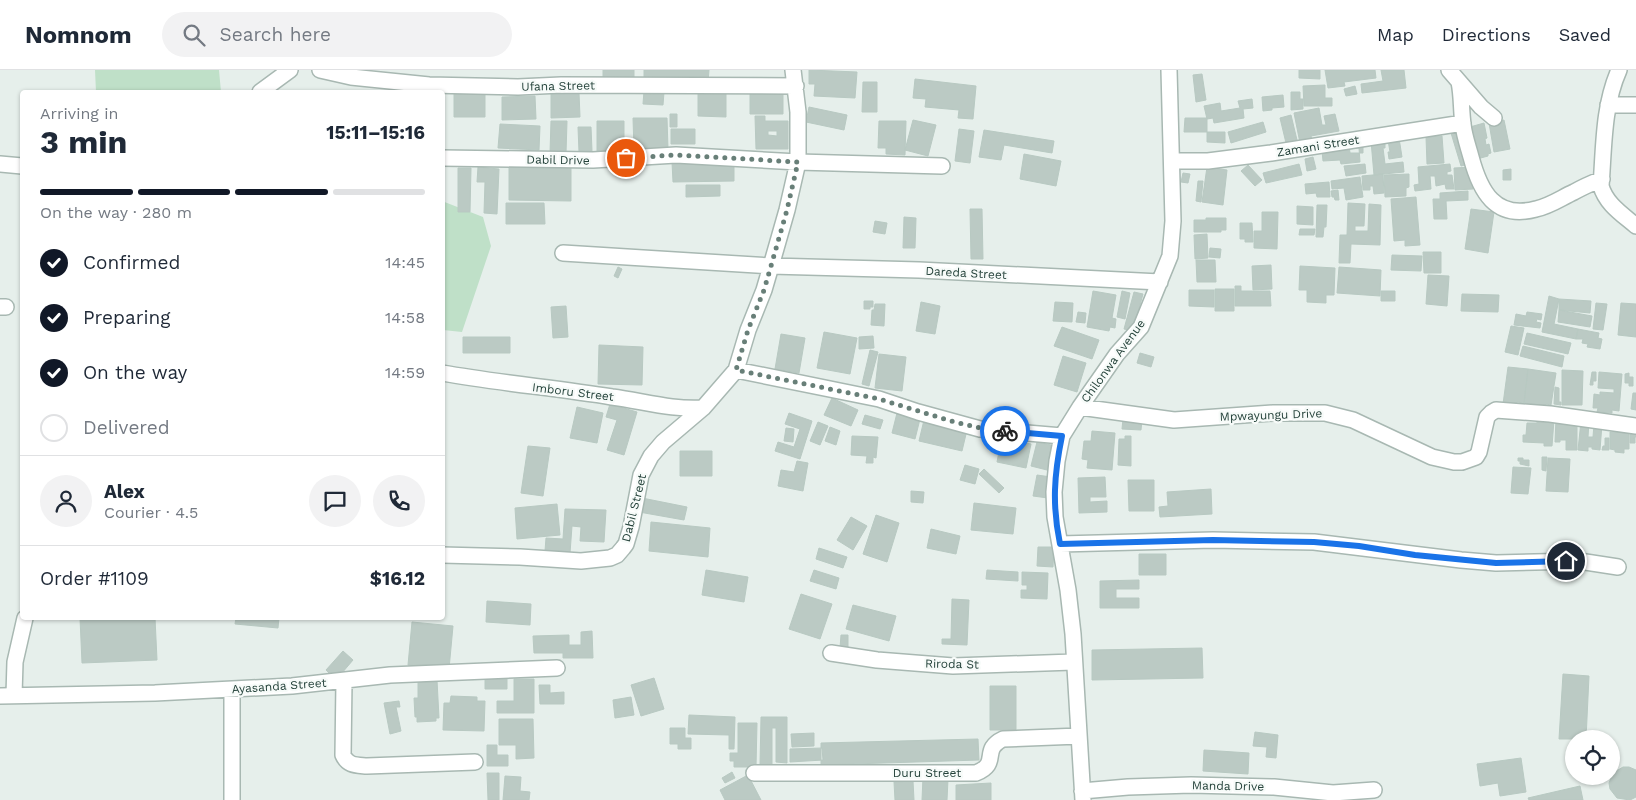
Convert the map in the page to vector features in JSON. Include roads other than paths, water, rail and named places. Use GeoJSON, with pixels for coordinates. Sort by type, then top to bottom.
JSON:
{"type":"FeatureCollection","features":[{"type":"Feature","properties":{"kind":"street"},"geometry":{"type":"LineString","coordinates":[[263,90],[290,70]]}},
{"type":"Feature","properties":{"kind":"street","name":"Ufana Street"},"geometry":{"type":"LineString","coordinates":[[320,70],[350,77],[429,85],[509,87],[560,85],[796,86]]}},
{"type":"Feature","properties":{"kind":"street","name":"Dabil Street"},"geometry":{"type":"LineString","coordinates":[[445,555],[581,561],[605,559],[617,555],[626,544],[641,475],[651,456],[663,442],[703,408],[736,370],[748,330],[764,290],[787,210],[798,162],[798,112],[793,70]]}},
{"type":"Feature","properties":{"kind":"street","name":"Chilonwa Avenue"},"geometry":{"type":"LineString","coordinates":[[1083,795],[1073,662],[1073,634],[1068,590],[1055,517],[1054,492],[1057,462],[1062,436],[1116,354],[1141,326],[1170,256],[1173,240],[1169,70]]}},
{"type":"Feature","properties":{"kind":"street"},"geometry":{"type":"LineString","coordinates":[[1619,70],[1608,105],[1602,179],[1603,194],[1607,201],[1636,226]]}},
{"type":"Feature","properties":{"kind":"street"},"geometry":{"type":"LineString","coordinates":[[1454,76],[1462,95],[1463,123],[1472,162],[1485,194],[1492,202],[1514,212],[1533,210],[1545,207],[1602,179]]}},
{"type":"Feature","properties":{"kind":"street"},"geometry":{"type":"LineString","coordinates":[[1454,76],[1481,107],[1494,118]]}},
{"type":"Feature","properties":{"kind":"street"},"geometry":{"type":"LineString","coordinates":[[1608,105],[1636,106]]}},
{"type":"Feature","properties":{"kind":"street","name":"Zamani Street"},"geometry":{"type":"LineString","coordinates":[[1172,161],[1208,161],[1270,153],[1463,123]]}},
{"type":"Feature","properties":{"kind":"street","name":"Dabil Drive"},"geometry":{"type":"LineString","coordinates":[[445,158],[593,160],[676,155],[798,162],[942,166]]}},
{"type":"Feature","properties":{"kind":"street"},"geometry":{"type":"LineString","coordinates":[[0,164],[20,166]]}},
{"type":"Feature","properties":{"kind":"street","name":"Dareda Street"},"geometry":{"type":"LineString","coordinates":[[563,252],[771,266],[919,270],[1160,282]]}},
{"type":"Feature","properties":{"kind":"street"},"geometry":{"type":"LineString","coordinates":[[736,370],[879,399],[918,412],[980,428],[1062,436]]}},
{"type":"Feature","properties":{"kind":"street","name":"Imboru Street"},"geometry":{"type":"LineString","coordinates":[[445,373],[612,397],[685,410],[703,408]]}},
{"type":"Feature","properties":{"kind":"street","name":"Mpwayungu Drive"},"geometry":{"type":"LineString","coordinates":[[1080,407],[1174,420],[1273,413],[1325,413],[1353,420],[1432,456],[1454,462],[1462,462],[1476,457],[1479,452],[1487,417],[1496,410],[1550,414],[1636,426]]}},
{"type":"Feature","properties":{"kind":"street"},"geometry":{"type":"LineString","coordinates":[[1060,544],[1213,540],[1314,542],[1469,561],[1496,563],[1579,561],[1618,567]]}},
{"type":"Feature","properties":{"kind":"street"},"geometry":{"type":"LineString","coordinates":[[7,695],[25,620]]}},
{"type":"Feature","properties":{"kind":"street","name":"Riroda St"},"geometry":{"type":"LineString","coordinates":[[831,653],[877,660],[953,666],[1073,662]]}},
{"type":"Feature","properties":{"kind":"street","name":"Ayasanda Street"},"geometry":{"type":"LineString","coordinates":[[7,695],[155,693],[292,686],[398,675],[557,668]]}},
{"type":"Feature","properties":{"kind":"street"},"geometry":{"type":"LineString","coordinates":[[344,681],[343,755],[350,764],[367,766],[475,762]]}},
{"type":"Feature","properties":{"kind":"street"},"geometry":{"type":"LineString","coordinates":[[232,689],[232,800]]}},
{"type":"Feature","properties":{"kind":"street","name":"Duru Street"},"geometry":{"type":"LineString","coordinates":[[754,773],[976,773],[984,770],[990,763],[990,752],[994,743],[1003,739],[1079,736]]}},
{"type":"Feature","properties":{"kind":"street","name":"Manda Drive"},"geometry":{"type":"LineString","coordinates":[[1083,795],[1128,787],[1191,785],[1274,787],[1333,793],[1374,790]]}}]}
